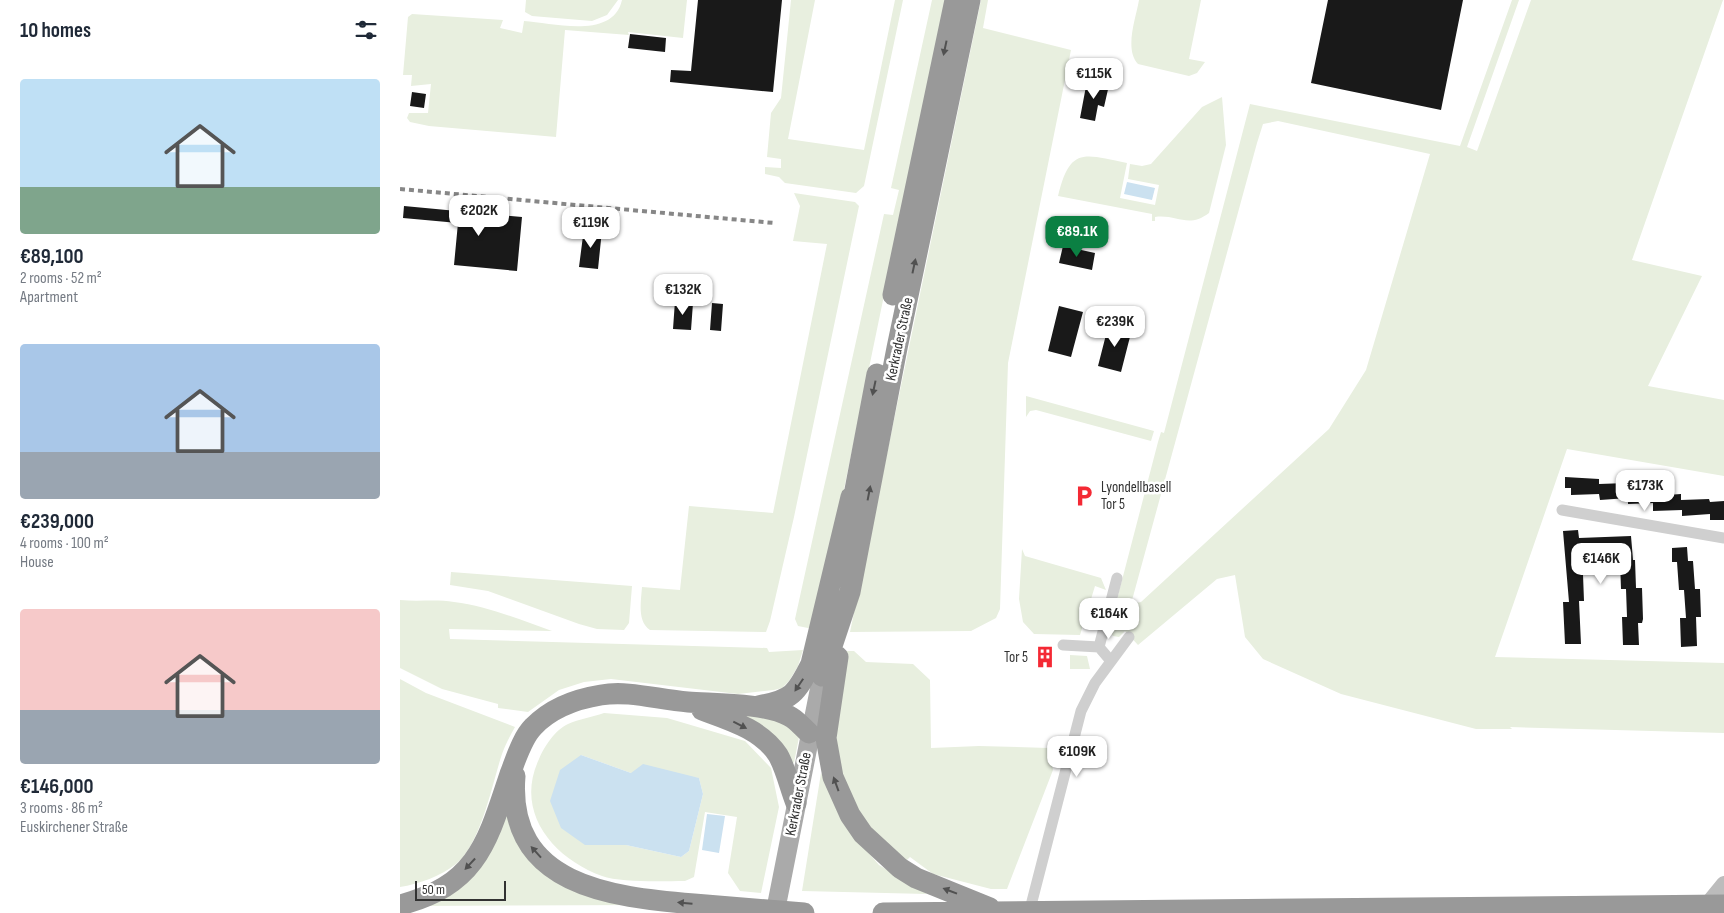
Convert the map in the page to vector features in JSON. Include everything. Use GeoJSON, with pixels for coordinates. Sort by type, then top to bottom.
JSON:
{"type":"FeatureCollection","features":[{"type":"Feature","properties":{"kind":"highway","name":"Kerkrader Straße"},"geometry":{"type":"LineString","coordinates":[[822,676],[861,453],[955,0]]}},
{"type":"Feature","properties":{"kind":"highway","name":"Kerkrader Straße"},"geometry":{"type":"LineString","coordinates":[[822,676],[850,592],[897,348],[970,0]]}},
{"type":"Feature","properties":{"kind":"highway"},"geometry":{"type":"LineString","coordinates":[[754,706],[781,702],[798,689],[811,664],[861,453]]}},
{"type":"Feature","properties":{"kind":"highway"},"geometry":{"type":"LineString","coordinates":[[850,592],[827,723],[828,756],[840,796],[850,816],[864,834],[900,868],[916,878],[994,910]]}},
{"type":"Feature","properties":{"kind":"highway"},"geometry":{"type":"LineString","coordinates":[[400,905],[428,898],[452,883],[475,860],[491,831],[517,756],[532,728],[550,712],[576,700],[611,695],[633,695],[678,701],[754,706],[790,716],[809,733]]}},
{"type":"Feature","properties":{"kind":"highway"},"geometry":{"type":"LineString","coordinates":[[678,701],[739,723],[763,738],[778,756],[796,803]]}},
{"type":"Feature","properties":{"kind":"highway"},"geometry":{"type":"LineString","coordinates":[[517,756],[514,795],[520,825],[532,849],[556,872],[592,889],[641,899],[804,913]]}},
{"type":"Feature","properties":{"kind":"highway"},"geometry":{"type":"LineString","coordinates":[[883,913],[994,910],[1659,907],[1724,905]]}},
{"type":"Feature","properties":{"kind":"main road","name":"Kerkrader Straße"},"geometry":{"type":"LineString","coordinates":[[774,913],[822,676]]}},
{"type":"Feature","properties":{"kind":"street"},"geometry":{"type":"LineString","coordinates":[[1562,510],[1724,538]]}},
{"type":"Feature","properties":{"kind":"street"},"geometry":{"type":"LineString","coordinates":[[1099,647],[1117,578]]}},
{"type":"Feature","properties":{"kind":"street"},"geometry":{"type":"LineString","coordinates":[[1028,911],[1080,711],[1094,683],[1129,637]]}},
{"type":"Feature","properties":{"kind":"street"},"geometry":{"type":"LineString","coordinates":[[1063,645],[1099,647],[1110,660]]}},
{"type":"Feature","properties":{"kind":"street"},"geometry":{"type":"LineString","coordinates":[[1700,913],[1724,884]]}},
{"type":"Feature","properties":{"kind":"green space"},"geometry":{"type":"Polygon","coordinates":[[[526,0],[618,0],[607,15],[592,21],[532,16],[525,12],[526,0]]]}},
{"type":"Feature","properties":{"kind":"green space"},"geometry":{"type":"Polygon","coordinates":[[[622,0],[687,0],[683,38],[628,32],[629,35],[565,30],[556,137],[429,126],[410,122],[407,118],[409,113],[428,113],[431,84],[411,86],[412,75],[403,75],[408,17],[412,14],[503,20],[500,28],[522,33],[524,21],[565,26],[595,25],[607,20],[616,12],[622,0]]]}},
{"type":"Feature","properties":{"kind":"green space"},"geometry":{"type":"Polygon","coordinates":[[[791,0],[815,0],[788,139],[864,150],[895,0],[903,0],[864,186],[856,193],[785,183],[779,177],[765,174],[765,167],[781,168],[781,159],[767,157],[771,113],[781,98],[791,0]]]}},
{"type":"Feature","properties":{"kind":"green space"},"geometry":{"type":"Polygon","coordinates":[[[932,0],[945,0],[818,615],[813,629],[798,626],[795,619],[884,214],[893,215],[899,190],[891,188],[932,0]]]}},
{"type":"Feature","properties":{"kind":"green space"},"geometry":{"type":"Polygon","coordinates":[[[981,0],[988,0],[983,28],[1071,50],[1008,363],[1000,609],[996,618],[971,631],[850,632],[981,0]]]}},
{"type":"Feature","properties":{"kind":"green space"},"geometry":{"type":"Polygon","coordinates":[[[1139,0],[1201,0],[1189,59],[1205,62],[1197,73],[1189,76],[1138,64],[1134,58],[1131,42],[1139,0]]]}},
{"type":"Feature","properties":{"kind":"green space"},"geometry":{"type":"Polygon","coordinates":[[[1512,0],[1519,0],[1467,147],[1477,151],[1531,0],[1723,0],[1632,260],[1702,276],[1648,386],[1724,400],[1724,476],[1567,449],[1495,657],[1724,663],[1724,733],[1510,727],[1512,729],[1476,729],[1341,694],[1263,659],[1245,637],[1235,575],[1217,579],[1138,645],[1125,631],[1119,637],[1113,636],[1109,630],[1158,442],[1161,432],[1164,433],[1250,104],[1460,146],[1512,0]],[[1278,121],[1263,124],[1131,604],[1141,602],[1329,429],[1366,370],[1430,154],[1278,121]]]}},
{"type":"Feature","properties":{"kind":"green space"},"geometry":{"type":"Polygon","coordinates":[[[1222,97],[1226,145],[1209,213],[1202,218],[1188,221],[1155,217],[1155,221],[1152,221],[1152,214],[1058,196],[1068,169],[1074,162],[1080,158],[1099,157],[1127,163],[1120,198],[1155,205],[1159,185],[1128,179],[1130,164],[1142,166],[1151,164],[1202,107],[1222,97]]]}},
{"type":"Feature","properties":{"kind":"green space"},"geometry":{"type":"Polygon","coordinates":[[[794,193],[855,202],[859,206],[794,517],[770,621],[766,632],[650,630],[643,622],[641,616],[642,587],[680,590],[689,506],[773,513],[827,244],[793,241],[800,206],[794,193]]]}},
{"type":"Feature","properties":{"kind":"green space"},"geometry":{"type":"Polygon","coordinates":[[[1026,396],[1154,431],[1151,441],[1036,410],[1030,411],[1026,417],[1026,396]]]}},
{"type":"Feature","properties":{"kind":"green space"},"geometry":{"type":"Polygon","coordinates":[[[1022,549],[1025,556],[1101,578],[1106,590],[1095,586],[1080,635],[1034,634],[1023,622],[1019,599],[1022,549]]]}},
{"type":"Feature","properties":{"kind":"green space"},"geometry":{"type":"Polygon","coordinates":[[[451,572],[632,586],[629,623],[624,630],[597,629],[579,624],[488,591],[450,585],[451,572]]]}},
{"type":"Feature","properties":{"kind":"green space"},"geometry":{"type":"Polygon","coordinates":[[[400,600],[447,601],[467,604],[504,614],[552,631],[449,629],[450,639],[767,648],[769,652],[803,650],[798,666],[789,681],[782,688],[774,690],[738,694],[611,679],[584,682],[559,690],[528,712],[498,708],[498,704],[442,689],[400,668],[400,600]]]}},
{"type":"Feature","properties":{"kind":"green space"},"geometry":{"type":"Polygon","coordinates":[[[846,651],[854,651],[866,662],[913,664],[930,680],[931,748],[979,746],[1049,748],[1053,770],[1007,889],[991,889],[933,874],[910,857],[906,861],[879,842],[853,805],[836,755],[837,703],[846,651]]]}},
{"type":"Feature","properties":{"kind":"green space"},"geometry":{"type":"Polygon","coordinates":[[[1070,655],[1087,656],[1090,669],[1070,669],[1070,655]]]}},
{"type":"Feature","properties":{"kind":"green space"},"geometry":{"type":"Polygon","coordinates":[[[400,679],[426,693],[515,727],[502,754],[485,813],[465,855],[456,864],[437,876],[400,887],[400,679]]]}},
{"type":"Feature","properties":{"kind":"green space"},"geometry":{"type":"Polygon","coordinates":[[[738,712],[771,715],[800,732],[794,763],[738,712]]]}},
{"type":"Feature","properties":{"kind":"green space"},"geometry":{"type":"Polygon","coordinates":[[[604,713],[667,718],[745,741],[771,768],[779,807],[761,893],[740,891],[728,873],[737,817],[705,812],[694,877],[685,881],[631,881],[602,876],[568,858],[554,845],[543,831],[535,815],[531,797],[533,779],[539,759],[550,739],[563,727],[604,713]],[[581,755],[585,845],[626,845],[681,857],[689,851],[703,794],[699,778],[631,773],[581,755]]]}},
{"type":"Feature","properties":{"kind":"green space"},"geometry":{"type":"Polygon","coordinates":[[[821,773],[849,830],[879,865],[927,894],[802,891],[821,773]]]}},
{"type":"Feature","properties":{"kind":"green space"},"geometry":{"type":"Polygon","coordinates":[[[507,798],[529,853],[647,905],[414,906],[431,901],[507,798]]]}},
{"type":"Feature","properties":{"kind":"water"},"geometry":{"type":"Polygon","coordinates":[[[1127,182],[1155,188],[1152,200],[1124,194],[1127,182]]]}},
{"type":"Feature","properties":{"kind":"water"},"geometry":{"type":"Polygon","coordinates":[[[581,755],[631,773],[643,764],[699,778],[703,794],[689,851],[681,857],[626,845],[585,845],[561,828],[550,801],[560,770],[581,755]]]}},
{"type":"Feature","properties":{"kind":"water"},"geometry":{"type":"Polygon","coordinates":[[[707,814],[725,816],[719,853],[702,850],[707,814]]]}},
{"type":"Feature","properties":{"kind":"building"},"geometry":{"type":"Polygon","coordinates":[[[698,0],[782,0],[773,92],[670,82],[671,70],[691,71],[698,0]]]}},
{"type":"Feature","properties":{"kind":"building"},"geometry":{"type":"Polygon","coordinates":[[[1328,0],[1463,0],[1441,110],[1311,83],[1328,0]]]}},
{"type":"Feature","properties":{"kind":"building"},"geometry":{"type":"Polygon","coordinates":[[[630,34],[666,38],[665,52],[628,48],[630,34]]]}},
{"type":"Feature","properties":{"kind":"building"},"geometry":{"type":"Polygon","coordinates":[[[1087,81],[1109,85],[1104,107],[1098,105],[1095,121],[1080,118],[1087,81]]]}},
{"type":"Feature","properties":{"kind":"building"},"geometry":{"type":"Polygon","coordinates":[[[412,92],[426,94],[424,108],[410,106],[412,92]]]}},
{"type":"Feature","properties":{"kind":"building"},"geometry":{"type":"Polygon","coordinates":[[[404,206],[522,217],[517,271],[454,265],[458,223],[403,218],[404,206]]]}},
{"type":"Feature","properties":{"kind":"building"},"geometry":{"type":"Polygon","coordinates":[[[584,228],[602,230],[598,269],[579,267],[584,228]]]}},
{"type":"Feature","properties":{"kind":"building"},"geometry":{"type":"Polygon","coordinates":[[[1063,246],[1095,253],[1092,270],[1059,263],[1063,246]]]}},
{"type":"Feature","properties":{"kind":"building"},"geometry":{"type":"Polygon","coordinates":[[[675,301],[693,303],[691,330],[673,329],[675,301]]]}},
{"type":"Feature","properties":{"kind":"building"},"geometry":{"type":"Polygon","coordinates":[[[712,303],[723,304],[721,331],[710,330],[712,303]]]}},
{"type":"Feature","properties":{"kind":"building"},"geometry":{"type":"Polygon","coordinates":[[[1059,306],[1083,312],[1071,357],[1048,351],[1059,306]]]}},
{"type":"Feature","properties":{"kind":"building"},"geometry":{"type":"Polygon","coordinates":[[[1109,323],[1132,329],[1121,372],[1098,366],[1109,323]]]}},
{"type":"Feature","properties":{"kind":"building"},"geometry":{"type":"Polygon","coordinates":[[[1565,477],[1599,479],[1599,484],[1627,483],[1627,488],[1652,487],[1652,496],[1681,494],[1681,500],[1709,499],[1710,502],[1724,501],[1724,520],[1710,520],[1710,514],[1682,516],[1682,510],[1653,511],[1653,503],[1628,504],[1628,498],[1600,500],[1599,494],[1571,495],[1571,488],[1565,488],[1565,477]]]}},
{"type":"Feature","properties":{"kind":"building"},"geometry":{"type":"Polygon","coordinates":[[[1578,530],[1579,538],[1631,536],[1633,560],[1635,560],[1636,588],[1642,588],[1643,619],[1642,623],[1638,623],[1639,645],[1623,645],[1622,617],[1627,617],[1626,589],[1621,589],[1620,561],[1617,561],[1616,547],[1582,548],[1584,601],[1579,601],[1581,644],[1565,644],[1563,602],[1569,602],[1563,531],[1578,530]]]}},
{"type":"Feature","properties":{"kind":"building"},"geometry":{"type":"Polygon","coordinates":[[[1687,547],[1688,561],[1693,561],[1695,589],[1700,589],[1701,617],[1696,617],[1697,646],[1681,647],[1680,618],[1686,618],[1684,590],[1679,590],[1677,562],[1672,562],[1672,548],[1687,547]]]}},
{"type":"Feature","properties":{"kind":"railway"},"geometry":{"type":"LineString","coordinates":[[400,189],[774,223]]}},
{"type":"Feature","properties":{"kind":"place","name":"Lyondellbasell Tor 5"},"geometry":{"type":"Point","coordinates":[1084,496]}},
{"type":"Feature","properties":{"kind":"place","name":"Tor 5"},"geometry":{"type":"Point","coordinates":[1045,657]}}]}
